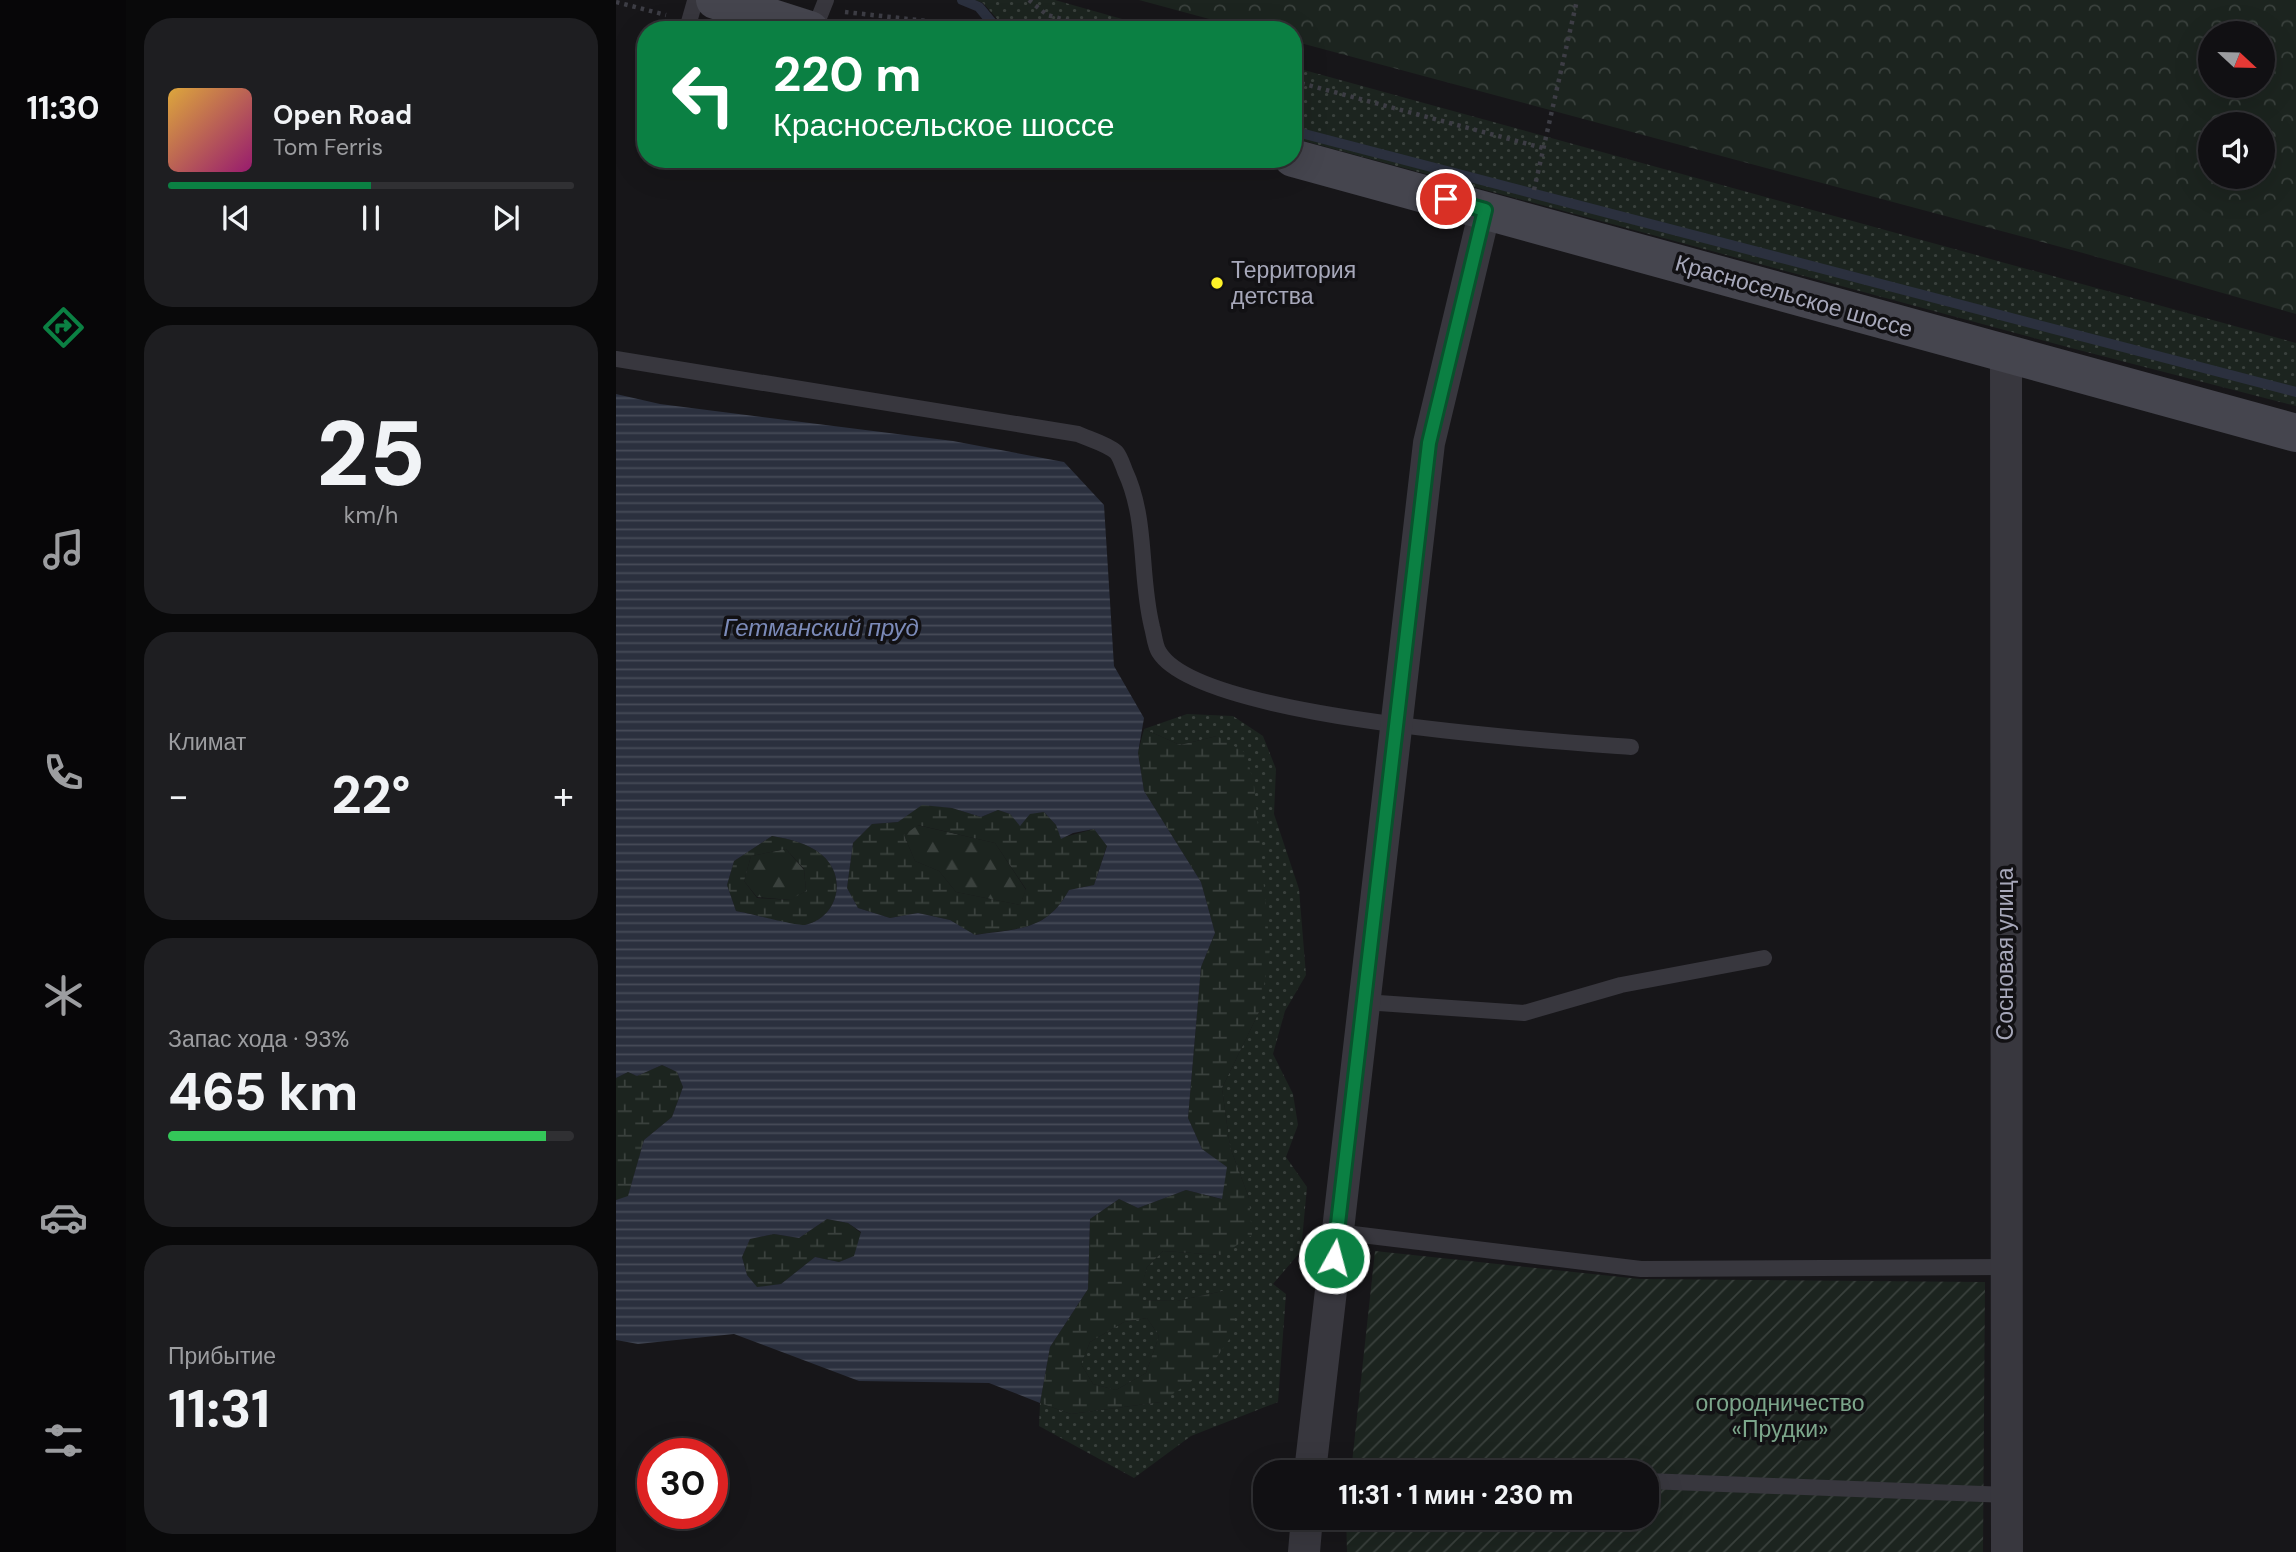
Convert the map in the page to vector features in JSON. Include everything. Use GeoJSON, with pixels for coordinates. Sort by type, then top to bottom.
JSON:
{"type":"FeatureCollection","features":[{"type":"Feature","properties":{"kind":"main road"},"geometry":{"type":"LineString","coordinates":[[706,6],[818,17]]}},
{"type":"Feature","properties":{"kind":"main road","name":"Красносельское шоссе"},"geometry":{"type":"LineString","coordinates":[[1302,160],[2296,433]]}},
{"type":"Feature","properties":{"kind":"street"},"geometry":{"type":"LineString","coordinates":[[1312,1460],[1429,443],[1485,210]]}},
{"type":"Feature","properties":{"kind":"street","name":"Сосновая улица"},"geometry":{"type":"LineString","coordinates":[[2006,355],[2007,1552]]}},
{"type":"Feature","properties":{"kind":"street"},"geometry":{"type":"LineString","coordinates":[[1304,1552],[1306,1530]]}},
{"type":"Feature","properties":{"kind":"lane"},"geometry":{"type":"LineString","coordinates":[[616,359],[1078,434],[1117,453],[1134,489],[1140,524],[1145,597],[1159,653],[1184,673],[1222,688],[1395,726],[1631,747]]}},
{"type":"Feature","properties":{"kind":"lane"},"geometry":{"type":"LineString","coordinates":[[1364,1002],[1524,1013],[1621,985],[1764,958]]}},
{"type":"Feature","properties":{"kind":"lane"},"geometry":{"type":"LineString","coordinates":[[1337,1233],[1641,1269],[2007,1267]]}},
{"type":"Feature","properties":{"kind":"lane"},"geometry":{"type":"LineString","coordinates":[[1659,1481],[2008,1495]]}},
{"type":"Feature","properties":{"kind":"path"},"geometry":{"type":"LineString","coordinates":[[1029,0],[1048,15],[1070,21]]}},
{"type":"Feature","properties":{"kind":"path"},"geometry":{"type":"LineString","coordinates":[[1536,179],[1577,0]]}},
{"type":"Feature","properties":{"kind":"path"},"geometry":{"type":"LineString","coordinates":[[818,17],[896,21]]}},
{"type":"Feature","properties":{"kind":"path"},"geometry":{"type":"LineString","coordinates":[[1302,83],[1543,148]]}},
{"type":"Feature","properties":{"kind":"green space"},"geometry":{"type":"Polygon","coordinates":[[[975,0],[1055,0],[1129,21],[999,21],[983,3],[975,0]]]}},
{"type":"Feature","properties":{"kind":"green space"},"geometry":{"type":"Polygon","coordinates":[[[1139,0],[2296,0],[2296,314],[2083,253],[1302,43],[1302,21],[1217,21],[1139,0]]]}},
{"type":"Feature","properties":{"kind":"green space"},"geometry":{"type":"Polygon","coordinates":[[[1302,69],[2296,343],[2296,406],[1302,140],[1302,69]]]}},
{"type":"Feature","properties":{"kind":"green space"},"geometry":{"type":"Polygon","coordinates":[[[1187,714],[1233,716],[1263,736],[1276,769],[1274,814],[1299,889],[1306,975],[1285,1011],[1273,1054],[1293,1094],[1298,1125],[1286,1157],[1307,1187],[1301,1251],[1273,1284],[1286,1294],[1278,1402],[1191,1436],[1134,1478],[1039,1426],[1040,1403],[1071,1414],[1161,1402],[1223,1291],[1177,1301],[1137,1300],[1147,1267],[1163,1251],[1222,1255],[1249,1198],[1230,1147],[1222,1088],[1260,1010],[1217,736],[1180,745],[1144,729],[1187,714]]]}},
{"type":"Feature","properties":{"kind":"green space"},"geometry":{"type":"Polygon","coordinates":[[[1144,729],[1180,745],[1217,736],[1246,753],[1254,785],[1270,949],[1260,1010],[1222,1088],[1230,1147],[1249,1198],[1252,1235],[1222,1255],[1163,1251],[1147,1267],[1138,1300],[1177,1301],[1223,1291],[1234,1300],[1235,1331],[1208,1370],[1161,1402],[1071,1414],[1040,1403],[1050,1347],[1088,1289],[1090,1219],[1119,1199],[1138,1208],[1186,1190],[1221,1199],[1226,1167],[1202,1149],[1188,1118],[1201,967],[1215,933],[1201,882],[1144,791],[1138,752],[1144,729]],[[1147,1318],[1124,1322],[1090,1342],[1081,1364],[1093,1384],[1116,1390],[1146,1373],[1159,1336],[1147,1318]]]}},
{"type":"Feature","properties":{"kind":"green space"},"geometry":{"type":"Polygon","coordinates":[[[922,804],[952,808],[981,817],[998,810],[1010,814],[1044,812],[1056,825],[1061,838],[1094,829],[1107,845],[1094,885],[1069,890],[1051,914],[1029,926],[974,935],[950,920],[918,913],[890,918],[858,908],[847,888],[853,843],[872,824],[898,822],[922,804]],[[918,825],[904,835],[915,861],[939,871],[956,892],[1020,905],[1026,889],[995,843],[918,825]]]}},
{"type":"Feature","properties":{"kind":"green space"},"geometry":{"type":"Polygon","coordinates":[[[917,825],[995,843],[1026,890],[1020,905],[956,892],[939,871],[915,861],[904,835],[917,825]]]}},
{"type":"Feature","properties":{"kind":"green space"},"geometry":{"type":"Polygon","coordinates":[[[772,836],[805,845],[822,855],[835,874],[836,896],[832,906],[816,921],[805,925],[736,911],[727,885],[734,861],[772,836]],[[786,849],[751,856],[744,881],[757,898],[790,900],[806,891],[804,869],[786,849]]]}},
{"type":"Feature","properties":{"kind":"green space"},"geometry":{"type":"Polygon","coordinates":[[[786,849],[804,870],[806,891],[791,900],[757,897],[744,881],[751,856],[786,849]]]}},
{"type":"Feature","properties":{"kind":"green space"},"geometry":{"type":"Polygon","coordinates":[[[662,1065],[677,1072],[683,1087],[672,1117],[644,1140],[628,1197],[616,1200],[616,1078],[628,1072],[637,1076],[662,1065]]]}},
{"type":"Feature","properties":{"kind":"green space"},"geometry":{"type":"Polygon","coordinates":[[[827,1219],[848,1223],[861,1233],[855,1256],[839,1262],[815,1257],[781,1284],[757,1288],[747,1275],[742,1257],[750,1239],[774,1234],[799,1238],[827,1219]]]}},
{"type":"Feature","properties":{"kind":"green space","name":"огородничество «Прудки»"},"geometry":{"type":"Polygon","coordinates":[[[1375,1251],[1640,1279],[1985,1282],[1983,1552],[1347,1552],[1346,1530],[1659,1530],[1659,1460],[1352,1460],[1375,1251]]]}},
{"type":"Feature","properties":{"kind":"green space"},"geometry":{"type":"Polygon","coordinates":[[[1147,1318],[1159,1336],[1146,1373],[1116,1390],[1093,1384],[1081,1364],[1090,1342],[1124,1322],[1147,1318]]]}},
{"type":"Feature","properties":{"kind":"water","name":"Гетманский пруд"},"geometry":{"type":"Polygon","coordinates":[[[616,394],[660,404],[953,441],[1064,462],[1104,505],[1114,666],[1144,718],[1138,753],[1144,791],[1201,882],[1215,933],[1201,967],[1188,1118],[1202,1149],[1227,1167],[1222,1199],[1186,1190],[1138,1208],[1119,1199],[1090,1219],[1088,1289],[1050,1347],[1040,1403],[989,1383],[859,1381],[734,1334],[638,1344],[616,1340],[616,1200],[628,1196],[644,1140],[672,1117],[683,1087],[677,1072],[662,1065],[637,1076],[628,1072],[616,1078],[616,394]],[[922,805],[898,822],[872,824],[853,843],[847,888],[858,908],[890,918],[918,913],[950,920],[975,935],[1030,926],[1051,914],[1069,890],[1094,885],[1107,846],[1094,829],[1073,833],[1061,839],[1056,825],[1044,812],[1030,814],[1020,826],[1010,814],[998,810],[981,817],[952,808],[922,805]],[[772,836],[734,861],[727,885],[736,911],[805,925],[825,914],[836,896],[835,874],[830,864],[817,851],[792,840],[772,836]],[[827,1219],[799,1238],[774,1234],[750,1239],[742,1257],[747,1275],[757,1287],[781,1284],[815,1257],[839,1262],[854,1256],[861,1232],[848,1223],[827,1219]]]}},
{"type":"Feature","properties":{"kind":"waterway"},"geometry":{"type":"LineString","coordinates":[[962,0],[979,7],[991,21]]}},
{"type":"Feature","properties":{"kind":"waterway"},"geometry":{"type":"LineString","coordinates":[[1302,133],[2296,392]]}},
{"type":"Feature","properties":{"kind":"place","name":"Территория детства"},"geometry":{"type":"Point","coordinates":[1217,283]}},
{"type":"Feature","properties":{"kind":"route"},"geometry":{"type":"LineString","coordinates":[[1334,1258],[1429,443],[1485,210],[1446,199]]}}]}
